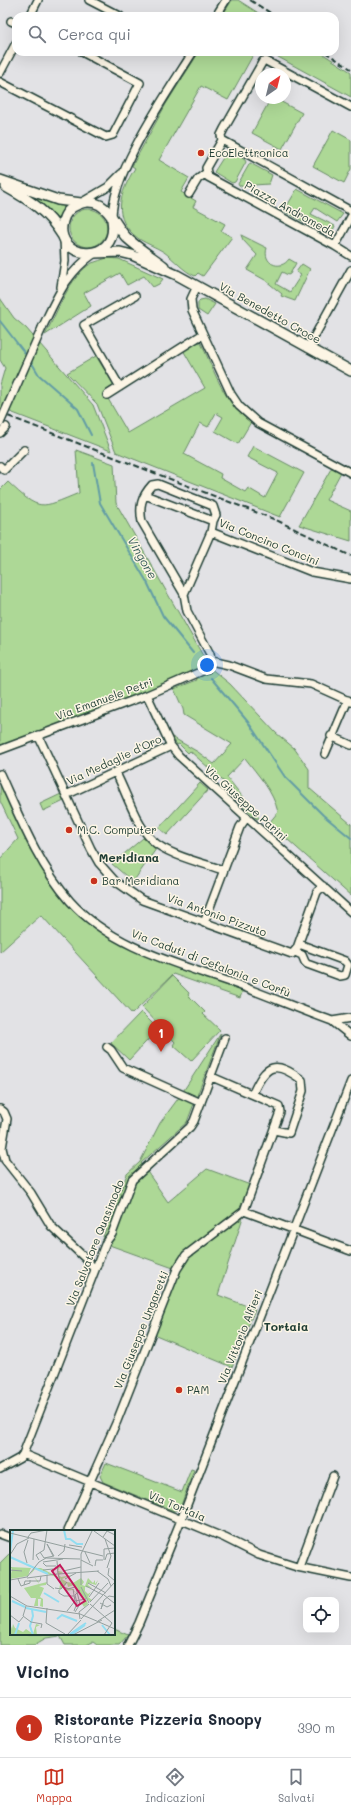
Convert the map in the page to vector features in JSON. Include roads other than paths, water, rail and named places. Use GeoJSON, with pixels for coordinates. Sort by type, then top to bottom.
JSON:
{"type":"FeatureCollection","features":[{"type":"Feature","properties":{"kind":"main road","name":"Via Benedetto Croce"},"geometry":{"type":"LineString","coordinates":[[0,180],[58,200],[82,203],[92,202],[101,206],[106,210],[127,238],[177,275]]}},
{"type":"Feature","properties":{"kind":"main road","name":"Via Benedetto Croce"},"geometry":{"type":"LineString","coordinates":[[0,183],[38,206],[49,216],[73,249],[88,254],[120,252],[132,255],[177,275],[351,371]]}},
{"type":"Feature","properties":{"kind":"main road"},"geometry":{"type":"LineString","coordinates":[[64,238],[62,231],[64,218],[71,208],[82,203]]}},
{"type":"Feature","properties":{"kind":"main road"},"geometry":{"type":"LineString","coordinates":[[95,253],[106,246],[110,240],[114,227],[112,220]]}},
{"type":"Feature","properties":{"kind":"street"},"geometry":{"type":"LineString","coordinates":[[32,12],[38,0]]}},
{"type":"Feature","properties":{"kind":"street"},"geometry":{"type":"LineString","coordinates":[[89,0],[112,12]]}},
{"type":"Feature","properties":{"kind":"street"},"geometry":{"type":"LineString","coordinates":[[218,12],[226,0]]}},
{"type":"Feature","properties":{"kind":"street"},"geometry":{"type":"LineString","coordinates":[[0,73],[12,50]]}},
{"type":"Feature","properties":{"kind":"street"},"geometry":{"type":"LineString","coordinates":[[0,82],[106,137],[113,135],[140,83],[89,56]]}},
{"type":"Feature","properties":{"kind":"street"},"geometry":{"type":"LineString","coordinates":[[112,220],[112,207],[115,192],[124,171],[156,111],[190,56]]}},
{"type":"Feature","properties":{"kind":"street"},"geometry":{"type":"LineString","coordinates":[[189,194],[198,179],[206,173],[206,168],[222,140],[221,136],[224,129],[263,61],[266,61],[351,107]]}},
{"type":"Feature","properties":{"kind":"street"},"geometry":{"type":"LineString","coordinates":[[222,140],[351,211]]}},
{"type":"Feature","properties":{"kind":"street"},"geometry":{"type":"LineString","coordinates":[[82,203],[108,187],[124,171]]}},
{"type":"Feature","properties":{"kind":"street","name":"Piazza Andromeda"},"geometry":{"type":"LineString","coordinates":[[206,173],[208,177],[335,246],[351,217]]}},
{"type":"Feature","properties":{"kind":"street"},"geometry":{"type":"LineString","coordinates":[[61,287],[65,261],[64,238]]}},
{"type":"Feature","properties":{"kind":"street"},"geometry":{"type":"LineString","coordinates":[[335,246],[351,256]]}},
{"type":"Feature","properties":{"kind":"street"},"geometry":{"type":"LineString","coordinates":[[0,433],[42,328],[61,287],[78,266],[95,253]]}},
{"type":"Feature","properties":{"kind":"street"},"geometry":{"type":"LineString","coordinates":[[308,348],[351,270]]}},
{"type":"Feature","properties":{"kind":"street"},"geometry":{"type":"LineString","coordinates":[[197,286],[191,300],[192,310],[231,394],[248,416],[351,473]]}},
{"type":"Feature","properties":{"kind":"street"},"geometry":{"type":"LineString","coordinates":[[120,387],[84,325],[135,296]]}},
{"type":"Feature","properties":{"kind":"street"},"geometry":{"type":"LineString","coordinates":[[107,395],[203,334]]}},
{"type":"Feature","properties":{"kind":"street"},"geometry":{"type":"LineString","coordinates":[[0,466],[4,470],[24,450]]}},
{"type":"Feature","properties":{"kind":"street"},"geometry":{"type":"LineString","coordinates":[[145,495],[213,521],[216,515],[213,506],[158,484],[152,485],[145,495],[140,508],[142,522],[184,594],[187,611],[210,654],[211,661],[229,665],[266,679],[311,684],[349,701],[331,736],[324,754]]}},
{"type":"Feature","properties":{"kind":"street","name":"Via Concino Concini"},"geometry":{"type":"LineString","coordinates":[[213,521],[211,532],[312,572],[351,579]]}},
{"type":"Feature","properties":{"kind":"street"},"geometry":{"type":"LineString","coordinates":[[184,594],[211,532]]}},
{"type":"Feature","properties":{"kind":"street","name":"Via Emanuele Petri"},"geometry":{"type":"LineString","coordinates":[[0,750],[147,695],[201,672],[207,668],[211,661]]}},
{"type":"Feature","properties":{"kind":"street","name":"Via Giuseppe Parini"},"geometry":{"type":"LineString","coordinates":[[147,695],[171,746],[178,756],[351,912]]}},
{"type":"Feature","properties":{"kind":"street","name":"Via Antonio Pizzuto"},"geometry":{"type":"LineString","coordinates":[[38,735],[96,858],[115,881],[142,900],[293,953]]}},
{"type":"Feature","properties":{"kind":"street"},"geometry":{"type":"LineString","coordinates":[[331,736],[351,745]]}},
{"type":"Feature","properties":{"kind":"street","name":"Via Medaglie d'Oro"},"geometry":{"type":"LineString","coordinates":[[66,795],[116,773],[171,746]]}},
{"type":"Feature","properties":{"kind":"street"},"geometry":{"type":"LineString","coordinates":[[116,773],[140,824],[153,841],[168,850],[223,870]]}},
{"type":"Feature","properties":{"kind":"street","name":"Via Caduti di Cefalonia e Corfù"},"geometry":{"type":"LineString","coordinates":[[0,774],[32,843],[48,872],[70,901],[98,927],[120,940],[159,957],[332,1020],[351,1036]]}},
{"type":"Feature","properties":{"kind":"street"},"geometry":{"type":"LineString","coordinates":[[204,923],[240,827],[247,817]]}},
{"type":"Feature","properties":{"kind":"street"},"geometry":{"type":"LineString","coordinates":[[299,944],[344,961],[348,965],[344,975],[340,976],[307,964],[304,962],[302,954],[293,953],[299,944],[318,892],[323,886]]}},
{"type":"Feature","properties":{"kind":"street","name":"Via Caduti di Cefalonia e Corfù"},"geometry":{"type":"LineString","coordinates":[[332,1020],[351,1018]]}},
{"type":"Feature","properties":{"kind":"street","name":"Via Salvatore Quasimodo"},"geometry":{"type":"LineString","coordinates":[[23,1454],[94,1270],[106,1242],[112,1234],[132,1180],[190,1127],[212,1077],[225,1038]]}},
{"type":"Feature","properties":{"kind":"street"},"geometry":{"type":"LineString","coordinates":[[107,1047],[111,1050],[123,1068],[201,1103]]}},
{"type":"Feature","properties":{"kind":"street"},"geometry":{"type":"LineString","coordinates":[[252,1093],[266,1069],[275,1068],[289,1070],[302,1080],[303,1090],[289,1133],[274,1130]]}},
{"type":"Feature","properties":{"kind":"street"},"geometry":{"type":"LineString","coordinates":[[212,1077],[252,1093],[279,1106],[280,1112],[274,1130],[244,1210],[351,1252]]}},
{"type":"Feature","properties":{"kind":"street","name":"Via Vittorio Alfieri"},"geometry":{"type":"LineString","coordinates":[[128,1645],[139,1624],[181,1520],[351,1081]]}},
{"type":"Feature","properties":{"kind":"street"},"geometry":{"type":"LineString","coordinates":[[0,1109],[4,1112],[6,1119],[2,1148],[5,1160],[31,1193],[51,1226],[86,1258],[94,1270]]}},
{"type":"Feature","properties":{"kind":"street","name":"Via Giuseppe Ungaretti"},"geometry":{"type":"LineString","coordinates":[[68,1530],[117,1421],[180,1261],[244,1210]]}},
{"type":"Feature","properties":{"kind":"street"},"geometry":{"type":"LineString","coordinates":[[0,1469],[20,1458],[23,1454]]}},
{"type":"Feature","properties":{"kind":"street","name":"Via Tortaia"},"geometry":{"type":"LineString","coordinates":[[23,1454],[225,1538],[258,1555],[299,1567],[351,1578]]}},
{"type":"Feature","properties":{"kind":"street"},"geometry":{"type":"LineString","coordinates":[[299,1567],[333,1476]]}},
{"type":"Feature","properties":{"kind":"street"},"geometry":{"type":"LineString","coordinates":[[0,1534],[10,1538]]}},
{"type":"Feature","properties":{"kind":"waterway","name":"Vingone"},"geometry":{"type":"LineString","coordinates":[[0,321],[27,356]]}},
{"type":"Feature","properties":{"kind":"waterway","name":"Vingone"},"geometry":{"type":"LineString","coordinates":[[30,360],[39,375],[78,409],[91,435]]}},
{"type":"Feature","properties":{"kind":"waterway","name":"Vingone"},"geometry":{"type":"LineString","coordinates":[[93,463],[100,503],[147,582],[163,616],[193,653]]}},
{"type":"Feature","properties":{"kind":"waterway","name":"Vingone"},"geometry":{"type":"LineString","coordinates":[[211,678],[248,722],[285,777],[323,815],[351,838]]}},
{"type":"Feature","properties":{"kind":"railway"},"geometry":{"type":"LineString","coordinates":[[250,0],[269,12]]}},
{"type":"Feature","properties":{"kind":"railway"},"geometry":{"type":"LineString","coordinates":[[331,56],[351,69]]}},
{"type":"Feature","properties":{"kind":"railway"},"geometry":{"type":"LineString","coordinates":[[0,413],[276,520],[351,556]]}},
{"type":"Feature","properties":{"kind":"place","name":"EcoElettronica"},"geometry":{"type":"Point","coordinates":[201,153]}},
{"type":"Feature","properties":{"kind":"place","name":"M.C. Computer"},"geometry":{"type":"Point","coordinates":[69,830]}},
{"type":"Feature","properties":{"kind":"place","name":"Bar Meridiana"},"geometry":{"type":"Point","coordinates":[94,881]}},
{"type":"Feature","properties":{"kind":"place","name":"Ristorante Pizzeria Snoopy"},"geometry":{"type":"Point","coordinates":[161,1052]}},
{"type":"Feature","properties":{"kind":"place","name":"PAM"},"geometry":{"type":"Point","coordinates":[179,1390]}},
{"type":"Feature","properties":{"kind":"district","name":"Meridiana"},"geometry":{"type":"Point","coordinates":[129,858]}},
{"type":"Feature","properties":{"kind":"district","name":"Tortaia"},"geometry":{"type":"Point","coordinates":[286,1327]}}]}
